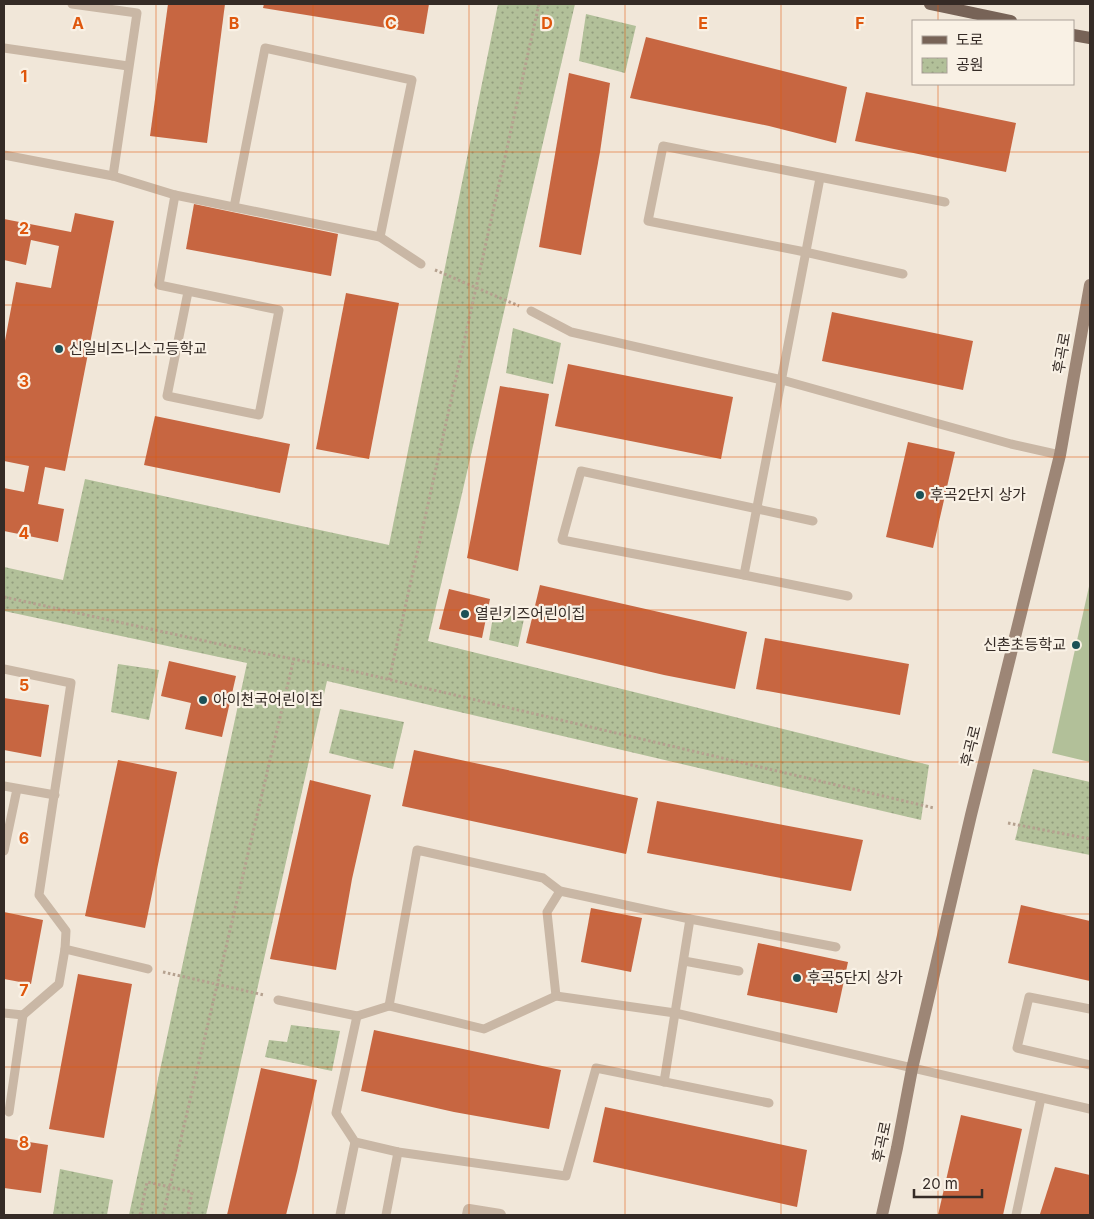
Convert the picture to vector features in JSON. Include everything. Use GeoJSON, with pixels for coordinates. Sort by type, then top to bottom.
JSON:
{"type":"FeatureCollection","features":[{"type":"Feature","properties":{"kind":"main road"},"geometry":{"type":"LineString","coordinates":[[930,4],[1006,20]]}},
{"type":"Feature","properties":{"kind":"main road"},"geometry":{"type":"LineString","coordinates":[[1074,35],[1090,38]]}},
{"type":"Feature","properties":{"kind":"street","name":"후곡로"},"geometry":{"type":"LineString","coordinates":[[882,1215],[898,1148],[912,1069],[971,816],[1060,455],[1088,309],[1090,285]]}},
{"type":"Feature","properties":{"kind":"street"},"geometry":{"type":"LineString","coordinates":[[468,1215],[469,1210],[500,1215]]}},
{"type":"Feature","properties":{"kind":"lane"},"geometry":{"type":"LineString","coordinates":[[72,4],[137,13],[113,176]]}},
{"type":"Feature","properties":{"kind":"lane"},"geometry":{"type":"LineString","coordinates":[[4,48],[128,66]]}},
{"type":"Feature","properties":{"kind":"lane"},"geometry":{"type":"LineString","coordinates":[[234,207],[265,48],[412,80],[380,237]]}},
{"type":"Feature","properties":{"kind":"lane"},"geometry":{"type":"LineString","coordinates":[[903,274],[806,252],[648,221],[663,146],[945,202]]}},
{"type":"Feature","properties":{"kind":"lane"},"geometry":{"type":"LineString","coordinates":[[4,155],[113,176],[176,195],[380,237],[421,264]]}},
{"type":"Feature","properties":{"kind":"lane"},"geometry":{"type":"LineString","coordinates":[[744,575],[820,178]]}},
{"type":"Feature","properties":{"kind":"lane"},"geometry":{"type":"LineString","coordinates":[[176,195],[159,285],[279,310],[259,415],[167,396],[188,292]]}},
{"type":"Feature","properties":{"kind":"lane"},"geometry":{"type":"LineString","coordinates":[[531,310],[571,332],[782,380],[1011,444],[1060,455]]}},
{"type":"Feature","properties":{"kind":"lane"},"geometry":{"type":"LineString","coordinates":[[813,521],[756,507],[581,471],[562,540],[848,596]]}},
{"type":"Feature","properties":{"kind":"lane"},"geometry":{"type":"LineString","coordinates":[[4,669],[72,683],[39,895],[66,931],[65,949],[59,984],[23,1015],[9,1112]]}},
{"type":"Feature","properties":{"kind":"lane"},"geometry":{"type":"LineString","coordinates":[[4,786],[54,794]]}},
{"type":"Feature","properties":{"kind":"lane"},"geometry":{"type":"LineString","coordinates":[[4,851],[17,789]]}},
{"type":"Feature","properties":{"kind":"lane"},"geometry":{"type":"LineString","coordinates":[[389,1006],[417,850],[543,878],[560,892],[836,947]]}},
{"type":"Feature","properties":{"kind":"lane"},"geometry":{"type":"LineString","coordinates":[[556,996],[547,912],[560,892]]}},
{"type":"Feature","properties":{"kind":"lane"},"geometry":{"type":"LineString","coordinates":[[664,1082],[690,919]]}},
{"type":"Feature","properties":{"kind":"lane"},"geometry":{"type":"LineString","coordinates":[[65,949],[148,969]]}},
{"type":"Feature","properties":{"kind":"lane"},"geometry":{"type":"LineString","coordinates":[[684,961],[738,971]]}},
{"type":"Feature","properties":{"kind":"lane"},"geometry":{"type":"LineString","coordinates":[[278,1000],[357,1016],[389,1006],[484,1029],[556,996],[675,1013],[1090,1109]]}},
{"type":"Feature","properties":{"kind":"lane"},"geometry":{"type":"LineString","coordinates":[[1090,1009],[1029,997],[1017,1048],[1090,1065]]}},
{"type":"Feature","properties":{"kind":"lane"},"geometry":{"type":"LineString","coordinates":[[4,1013],[23,1015]]}},
{"type":"Feature","properties":{"kind":"lane"},"geometry":{"type":"LineString","coordinates":[[357,1016],[336,1113],[355,1142],[398,1152],[566,1176],[596,1068],[769,1103]]}},
{"type":"Feature","properties":{"kind":"lane"},"geometry":{"type":"LineString","coordinates":[[1016,1215],[1041,1098]]}},
{"type":"Feature","properties":{"kind":"lane"},"geometry":{"type":"LineString","coordinates":[[340,1215],[355,1142]]}},
{"type":"Feature","properties":{"kind":"lane"},"geometry":{"type":"LineString","coordinates":[[386,1215],[398,1152]]}},
{"type":"Feature","properties":{"kind":"path"},"geometry":{"type":"LineString","coordinates":[[389,680],[539,4]]}},
{"type":"Feature","properties":{"kind":"path"},"geometry":{"type":"LineString","coordinates":[[421,264],[531,310]]}},
{"type":"Feature","properties":{"kind":"path"},"geometry":{"type":"LineString","coordinates":[[4,597],[251,651],[294,658],[934,808]]}},
{"type":"Feature","properties":{"kind":"path"},"geometry":{"type":"LineString","coordinates":[[163,1215],[294,658]]}},
{"type":"Feature","properties":{"kind":"path"},"geometry":{"type":"LineString","coordinates":[[1008,823],[1090,839]]}},
{"type":"Feature","properties":{"kind":"path"},"geometry":{"type":"LineString","coordinates":[[148,969],[257,992],[278,1000]]}},
{"type":"Feature","properties":{"kind":"path"},"geometry":{"type":"LineString","coordinates":[[140,1215],[147,1182],[192,1192],[188,1215]]}},
{"type":"Feature","properties":{"kind":"green space"},"geometry":{"type":"Polygon","coordinates":[[[498,4],[575,4],[428,641],[929,765],[921,820],[327,681],[206,1215],[129,1215],[247,663],[4,611],[4,567],[63,580],[85,479],[389,545],[498,4]]]}},
{"type":"Feature","properties":{"kind":"green space"},"geometry":{"type":"Polygon","coordinates":[[[586,14],[636,26],[625,73],[579,61],[586,14]]]}},
{"type":"Feature","properties":{"kind":"green space"},"geometry":{"type":"Polygon","coordinates":[[[513,328],[561,343],[553,384],[506,373],[513,328]]]}},
{"type":"Feature","properties":{"kind":"green space"},"geometry":{"type":"Polygon","coordinates":[[[1090,582],[1090,762],[1052,753],[1090,582]]]}},
{"type":"Feature","properties":{"kind":"green space"},"geometry":{"type":"Polygon","coordinates":[[[494,611],[524,619],[518,647],[489,640],[494,611]]]}},
{"type":"Feature","properties":{"kind":"green space"},"geometry":{"type":"Polygon","coordinates":[[[118,664],[159,670],[149,720],[111,712],[118,664]]]}},
{"type":"Feature","properties":{"kind":"green space"},"geometry":{"type":"Polygon","coordinates":[[[340,709],[404,722],[393,769],[329,753],[340,709]]]}},
{"type":"Feature","properties":{"kind":"green space"},"geometry":{"type":"Polygon","coordinates":[[[1033,769],[1090,782],[1090,855],[1015,840],[1033,769]]]}},
{"type":"Feature","properties":{"kind":"green space"},"geometry":{"type":"Polygon","coordinates":[[[291,1025],[340,1031],[332,1071],[265,1057],[269,1040],[287,1042],[291,1025]]]}},
{"type":"Feature","properties":{"kind":"green space"},"geometry":{"type":"Polygon","coordinates":[[[60,1169],[113,1180],[107,1215],[53,1215],[60,1169]]]}},
{"type":"Feature","properties":{"kind":"building"},"geometry":{"type":"Polygon","coordinates":[[[168,4],[225,4],[207,143],[150,136],[168,4]]]}},
{"type":"Feature","properties":{"kind":"building"},"geometry":{"type":"Polygon","coordinates":[[[264,4],[429,4],[424,34],[263,8],[264,4]]]}},
{"type":"Feature","properties":{"kind":"building"},"geometry":{"type":"Polygon","coordinates":[[[646,37],[847,87],[836,143],[769,126],[630,98],[646,37]]]}},
{"type":"Feature","properties":{"kind":"building"},"geometry":{"type":"Polygon","coordinates":[[[569,73],[610,83],[600,152],[581,255],[539,247],[569,73]]]}},
{"type":"Feature","properties":{"kind":"building"},"geometry":{"type":"Polygon","coordinates":[[[866,92],[1016,123],[1006,172],[855,141],[866,92]]]}},
{"type":"Feature","properties":{"kind":"building"},"geometry":{"type":"Polygon","coordinates":[[[194,204],[338,234],[331,276],[186,249],[194,204]]]}},
{"type":"Feature","properties":{"kind":"building"},"geometry":{"type":"Polygon","coordinates":[[[75,213],[114,221],[65,471],[45,467],[38,504],[64,509],[58,542],[4,531],[4,488],[24,492],[29,466],[4,461],[4,346],[16,282],[51,288],[59,246],[31,240],[26,265],[4,260],[4,219],[71,232],[75,213]]]}},
{"type":"Feature","properties":{"kind":"building"},"geometry":{"type":"Polygon","coordinates":[[[346,293],[399,303],[369,459],[316,449],[346,293]]]}},
{"type":"Feature","properties":{"kind":"building"},"geometry":{"type":"Polygon","coordinates":[[[832,312],[973,341],[963,390],[822,361],[832,312]]]}},
{"type":"Feature","properties":{"kind":"building"},"geometry":{"type":"Polygon","coordinates":[[[568,364],[733,397],[721,459],[555,426],[568,364]]]}},
{"type":"Feature","properties":{"kind":"building"},"geometry":{"type":"Polygon","coordinates":[[[500,386],[549,394],[518,571],[467,558],[500,386]]]}},
{"type":"Feature","properties":{"kind":"building"},"geometry":{"type":"Polygon","coordinates":[[[155,416],[290,444],[280,493],[144,465],[155,416]]]}},
{"type":"Feature","properties":{"kind":"building","name":"후곡2단지 상가"},"geometry":{"type":"Polygon","coordinates":[[[908,442],[955,452],[933,548],[886,537],[908,442]]]}},
{"type":"Feature","properties":{"kind":"building"},"geometry":{"type":"Polygon","coordinates":[[[540,585],[747,632],[735,689],[664,675],[526,643],[540,585]]]}},
{"type":"Feature","properties":{"kind":"building","name":"열린키즈어린이집"},"geometry":{"type":"Polygon","coordinates":[[[449,589],[490,599],[482,638],[439,629],[449,589]]]}},
{"type":"Feature","properties":{"kind":"building"},"geometry":{"type":"Polygon","coordinates":[[[765,638],[909,664],[900,715],[756,689],[765,638]]]}},
{"type":"Feature","properties":{"kind":"building","name":"아이천국어린이집"},"geometry":{"type":"Polygon","coordinates":[[[169,661],[236,676],[222,737],[185,729],[191,703],[161,696],[169,661]]]}},
{"type":"Feature","properties":{"kind":"building"},"geometry":{"type":"Polygon","coordinates":[[[4,698],[49,705],[41,757],[4,750],[4,698]]]}},
{"type":"Feature","properties":{"kind":"building"},"geometry":{"type":"Polygon","coordinates":[[[414,750],[638,798],[626,854],[402,806],[414,750]]]}},
{"type":"Feature","properties":{"kind":"building"},"geometry":{"type":"Polygon","coordinates":[[[118,760],[177,772],[145,928],[85,916],[118,760]]]}},
{"type":"Feature","properties":{"kind":"building"},"geometry":{"type":"Polygon","coordinates":[[[310,780],[371,795],[352,879],[336,970],[270,959],[310,780]]]}},
{"type":"Feature","properties":{"kind":"building"},"geometry":{"type":"Polygon","coordinates":[[[657,801],[863,840],[851,891],[647,853],[657,801]]]}},
{"type":"Feature","properties":{"kind":"building"},"geometry":{"type":"Polygon","coordinates":[[[1021,905],[1090,921],[1090,981],[1008,963],[1021,905]]]}},
{"type":"Feature","properties":{"kind":"building"},"geometry":{"type":"Polygon","coordinates":[[[591,908],[642,918],[631,972],[581,962],[591,908]]]}},
{"type":"Feature","properties":{"kind":"building"},"geometry":{"type":"Polygon","coordinates":[[[4,912],[43,920],[31,984],[4,979],[4,912]]]}},
{"type":"Feature","properties":{"kind":"building","name":"후곡5단지 상가"},"geometry":{"type":"Polygon","coordinates":[[[758,943],[848,962],[837,1013],[747,995],[758,943]]]}},
{"type":"Feature","properties":{"kind":"building"},"geometry":{"type":"Polygon","coordinates":[[[78,974],[132,984],[104,1138],[49,1129],[78,974]]]}},
{"type":"Feature","properties":{"kind":"building"},"geometry":{"type":"Polygon","coordinates":[[[374,1030],[561,1070],[549,1129],[454,1112],[361,1091],[374,1030]]]}},
{"type":"Feature","properties":{"kind":"building"},"geometry":{"type":"Polygon","coordinates":[[[261,1068],[317,1080],[297,1171],[286,1215],[227,1215],[261,1068]]]}},
{"type":"Feature","properties":{"kind":"building"},"geometry":{"type":"Polygon","coordinates":[[[605,1107],[807,1150],[797,1207],[593,1162],[605,1107]]]}},
{"type":"Feature","properties":{"kind":"building"},"geometry":{"type":"Polygon","coordinates":[[[961,1115],[1022,1129],[1003,1215],[938,1215],[961,1115]]]}},
{"type":"Feature","properties":{"kind":"building"},"geometry":{"type":"Polygon","coordinates":[[[4,1138],[48,1145],[41,1193],[4,1188],[4,1138]]]}},
{"type":"Feature","properties":{"kind":"building"},"geometry":{"type":"Polygon","coordinates":[[[1055,1167],[1090,1175],[1090,1215],[1040,1214],[1055,1167]]]}},
{"type":"Feature","properties":{"kind":"place","name":"신일비즈니스고등학교"},"geometry":{"type":"Point","coordinates":[59,349]}},
{"type":"Feature","properties":{"kind":"place","name":"후곡2단지 상가"},"geometry":{"type":"Point","coordinates":[920,495]}},
{"type":"Feature","properties":{"kind":"place","name":"열린키즈어린이집"},"geometry":{"type":"Point","coordinates":[465,614]}},
{"type":"Feature","properties":{"kind":"place","name":"신촌초등학교"},"geometry":{"type":"Point","coordinates":[1076,645]}},
{"type":"Feature","properties":{"kind":"place","name":"아이천국어린이집"},"geometry":{"type":"Point","coordinates":[203,700]}},
{"type":"Feature","properties":{"kind":"place","name":"후곡5단지 상가"},"geometry":{"type":"Point","coordinates":[797,978]}}]}
